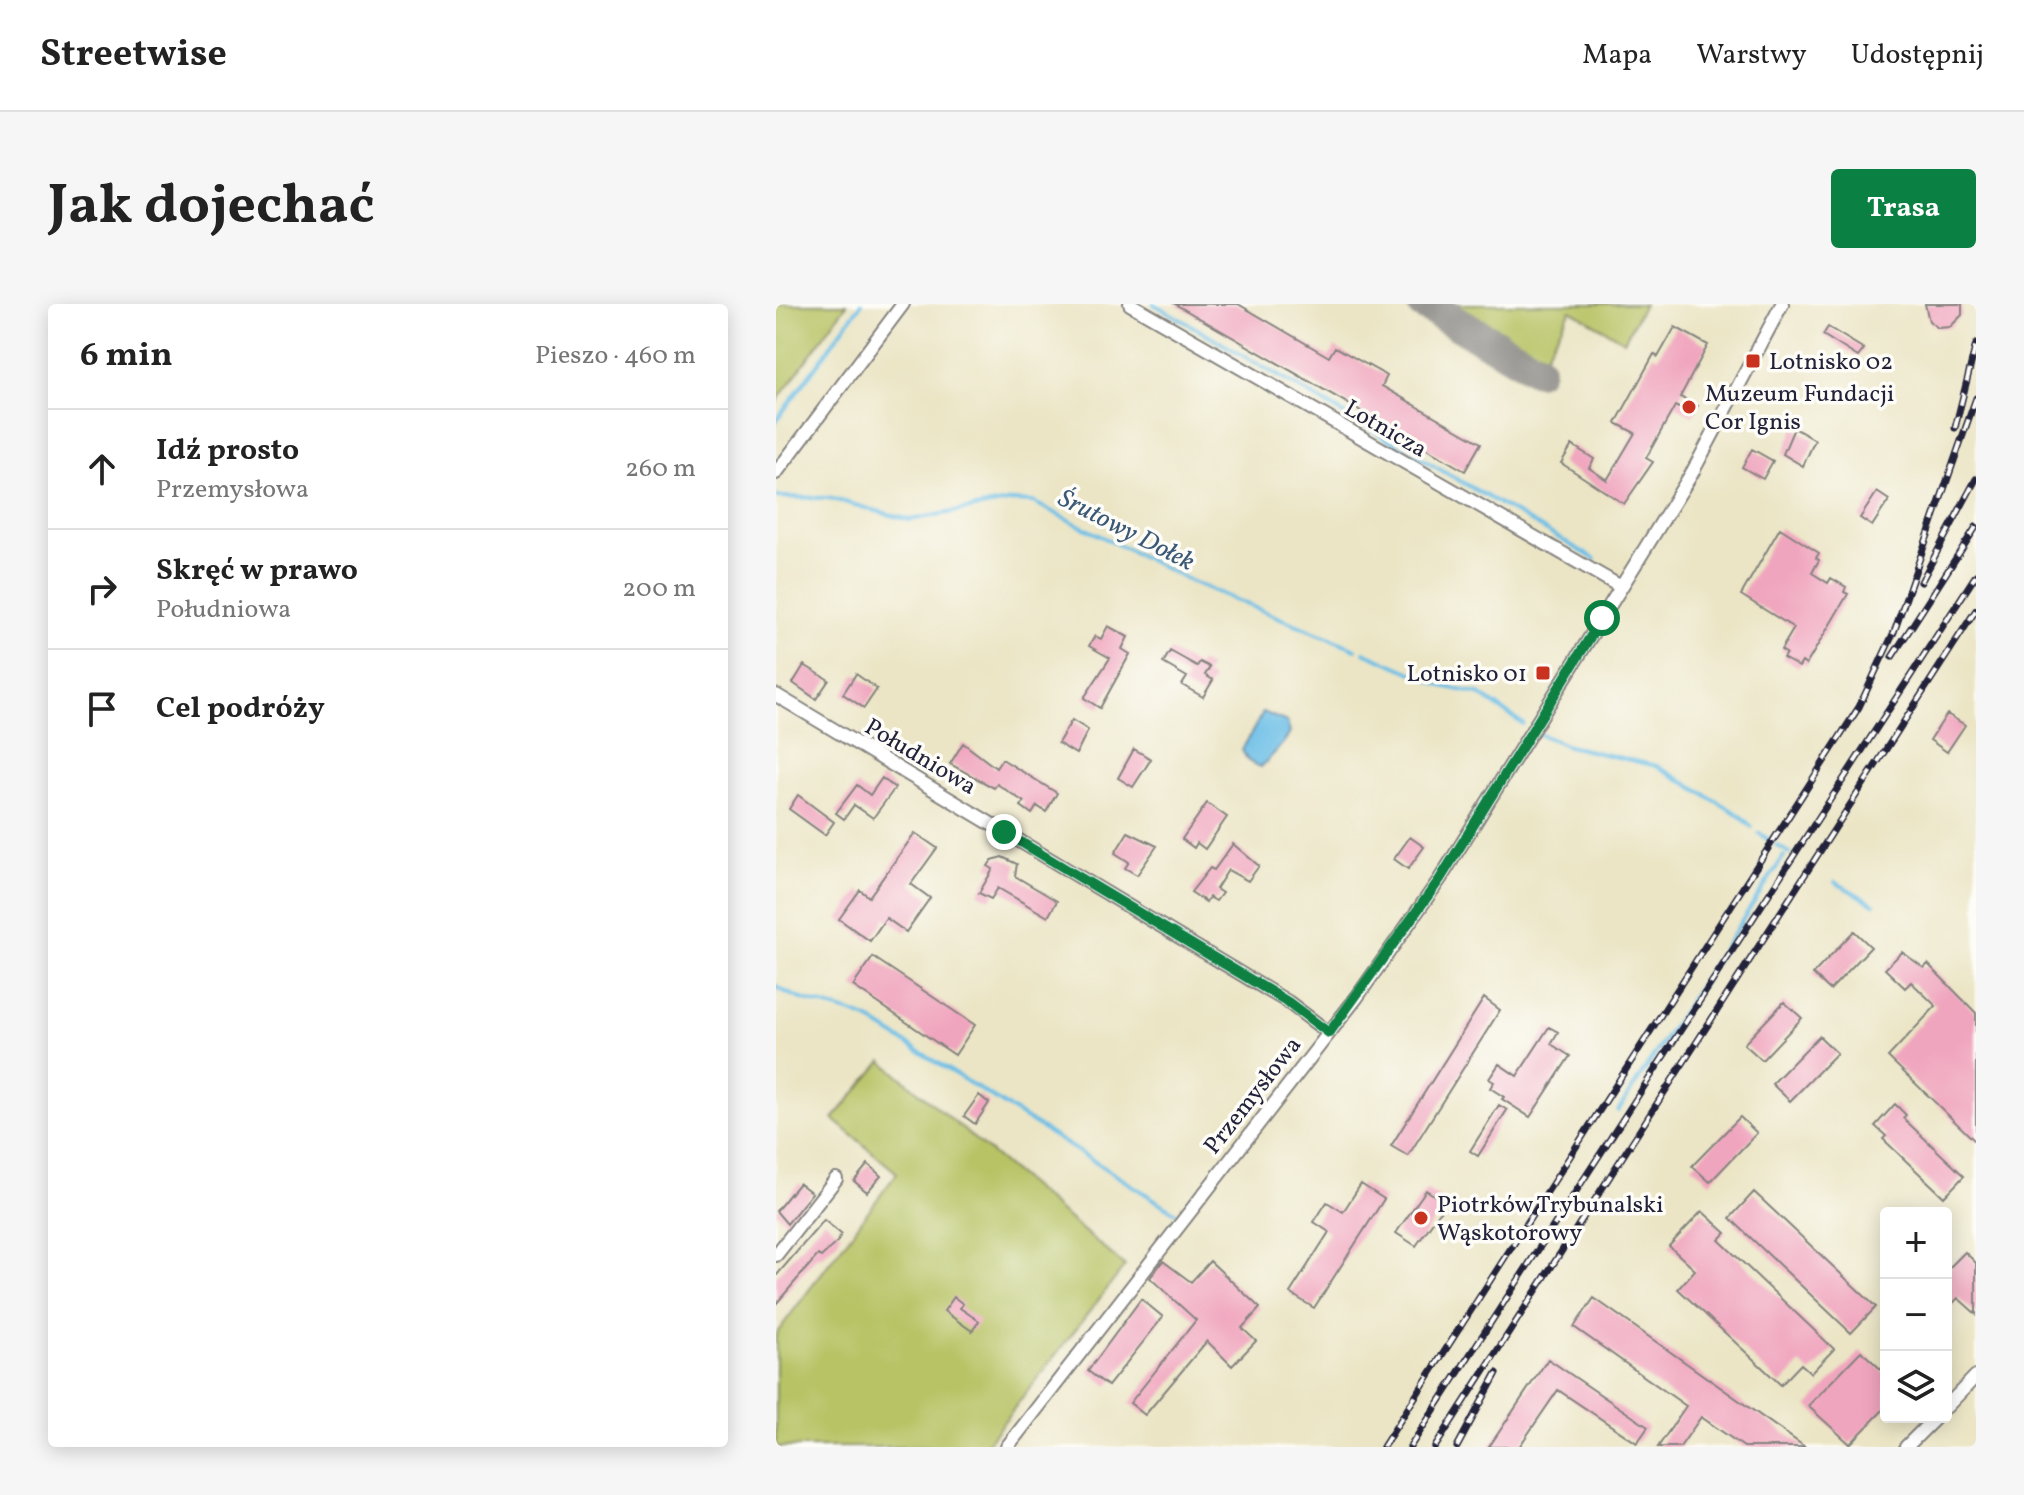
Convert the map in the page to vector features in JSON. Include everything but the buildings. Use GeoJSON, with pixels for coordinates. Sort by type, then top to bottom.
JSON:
{"type":"FeatureCollection","features":[{"type":"Feature","properties":{"kind":"street"},"geometry":{"type":"LineString","coordinates":[[776,473],[903,304]]}},
{"type":"Feature","properties":{"kind":"street","name":"Lotnicza"},"geometry":{"type":"LineString","coordinates":[[1130,304],[1621,587]]}},
{"type":"Feature","properties":{"kind":"street","name":"Przemysłowa"},"geometry":{"type":"LineString","coordinates":[[1007,1447],[1329,1033],[1440,879],[1719,426],[1782,304]]}},
{"type":"Feature","properties":{"kind":"street","name":"Południowa"},"geometry":{"type":"LineString","coordinates":[[776,695],[1288,1002],[1329,1033]]}},
{"type":"Feature","properties":{"kind":"street"},"geometry":{"type":"LineString","coordinates":[[776,1255],[836,1179]]}},
{"type":"Feature","properties":{"kind":"street"},"geometry":{"type":"LineString","coordinates":[[1952,1401],[1976,1376]]}},
{"type":"Feature","properties":{"kind":"street"},"geometry":{"type":"LineString","coordinates":[[1906,1447],[1930,1423]]}},
{"type":"Feature","properties":{"kind":"green space"},"geometry":{"type":"Polygon","coordinates":[[[776,304],[847,304],[776,402],[776,304]]]}},
{"type":"Feature","properties":{"kind":"green space"},"geometry":{"type":"Polygon","coordinates":[[[1437,304],[1644,304],[1624,341],[1571,310],[1541,363],[1437,304]]]}},
{"type":"Feature","properties":{"kind":"green space"},"geometry":{"type":"Polygon","coordinates":[[[882,1061],[1125,1266],[984,1447],[776,1447],[776,1334],[897,1173],[833,1119],[882,1061]]]}},
{"type":"Feature","properties":{"kind":"water"},"geometry":{"type":"Polygon","coordinates":[[[1263,712],[1287,722],[1290,733],[1261,767],[1248,761],[1242,750],[1263,712]]]}},
{"type":"Feature","properties":{"kind":"waterway"},"geometry":{"type":"LineString","coordinates":[[776,421],[861,304]]}},
{"type":"Feature","properties":{"kind":"waterway"},"geometry":{"type":"LineString","coordinates":[[1154,304],[1595,559]]}},
{"type":"Feature","properties":{"kind":"waterway","name":"Śrutowy Dołek"},"geometry":{"type":"LineString","coordinates":[[778,497],[829,498],[910,520],[1013,501],[1033,502],[1192,582],[1356,649]]}},
{"type":"Feature","properties":{"kind":"waterway","name":"Śrutowy Dołek"},"geometry":{"type":"LineString","coordinates":[[1364,652],[1442,686],[1479,694],[1523,724]]}},
{"type":"Feature","properties":{"kind":"waterway","name":"Śrutowy Dołek"},"geometry":{"type":"LineString","coordinates":[[1539,734],[1568,746],[1657,766],[1738,814],[1752,827]]}},
{"type":"Feature","properties":{"kind":"waterway","name":"Śrutowy Dołek"},"geometry":{"type":"LineString","coordinates":[[1759,833],[1769,840]]}},
{"type":"Feature","properties":{"kind":"waterway","name":"Śrutowy Dołek"},"geometry":{"type":"LineString","coordinates":[[1776,845],[1790,853]]}},
{"type":"Feature","properties":{"kind":"waterway"},"geometry":{"type":"LineString","coordinates":[[1618,1111],[1784,856]]}},
{"type":"Feature","properties":{"kind":"waterway","name":"Śrutowy Dołek"},"geometry":{"type":"LineString","coordinates":[[1835,882],[1874,904]]}},
{"type":"Feature","properties":{"kind":"waterway"},"geometry":{"type":"LineString","coordinates":[[776,986],[798,998],[871,1021],[1176,1213]]}},
{"type":"Feature","properties":{"kind":"taxiway"},"geometry":{"type":"LineString","coordinates":[[1424,304],[1537,369]]}},
{"type":"Feature","properties":{"kind":"railway"},"geometry":{"type":"LineString","coordinates":[[1955,428],[1976,344]]}},
{"type":"Feature","properties":{"kind":"railway"},"geometry":{"type":"LineString","coordinates":[[1383,1447],[1859,707],[1894,632],[1976,398]]}},
{"type":"Feature","properties":{"kind":"railway"},"geometry":{"type":"LineString","coordinates":[[1921,582],[1976,479]]}},
{"type":"Feature","properties":{"kind":"railway"},"geometry":{"type":"LineString","coordinates":[[1892,657],[1976,527]]}},
{"type":"Feature","properties":{"kind":"railway"},"geometry":{"type":"LineString","coordinates":[[1410,1447],[1976,575]]}},
{"type":"Feature","properties":{"kind":"railway"},"geometry":{"type":"LineString","coordinates":[[1435,1447],[1976,610]]}},
{"type":"Feature","properties":{"kind":"railway"},"geometry":{"type":"LineString","coordinates":[[1457,1447],[1497,1373]]}},
{"type":"Feature","properties":{"kind":"place","name":"Lotnisko 02"},"geometry":{"type":"Point","coordinates":[1753,361]}},
{"type":"Feature","properties":{"kind":"place","name":"Muzeum Fundacji Cor Ignis"},"geometry":{"type":"Point","coordinates":[1689,407]}},
{"type":"Feature","properties":{"kind":"place","name":"Lotnisko 01"},"geometry":{"type":"Point","coordinates":[1543,673]}},
{"type":"Feature","properties":{"kind":"place","name":"Piotrków Trybunalski Wąskotorowy"},"geometry":{"type":"Point","coordinates":[1421,1218]}},
{"type":"Feature","properties":{"kind":"route"},"geometry":{"type":"LineString","coordinates":[[1004,832],[1288,1002],[1329,1033],[1393,948],[1475,826],[1602,618]]}}]}
